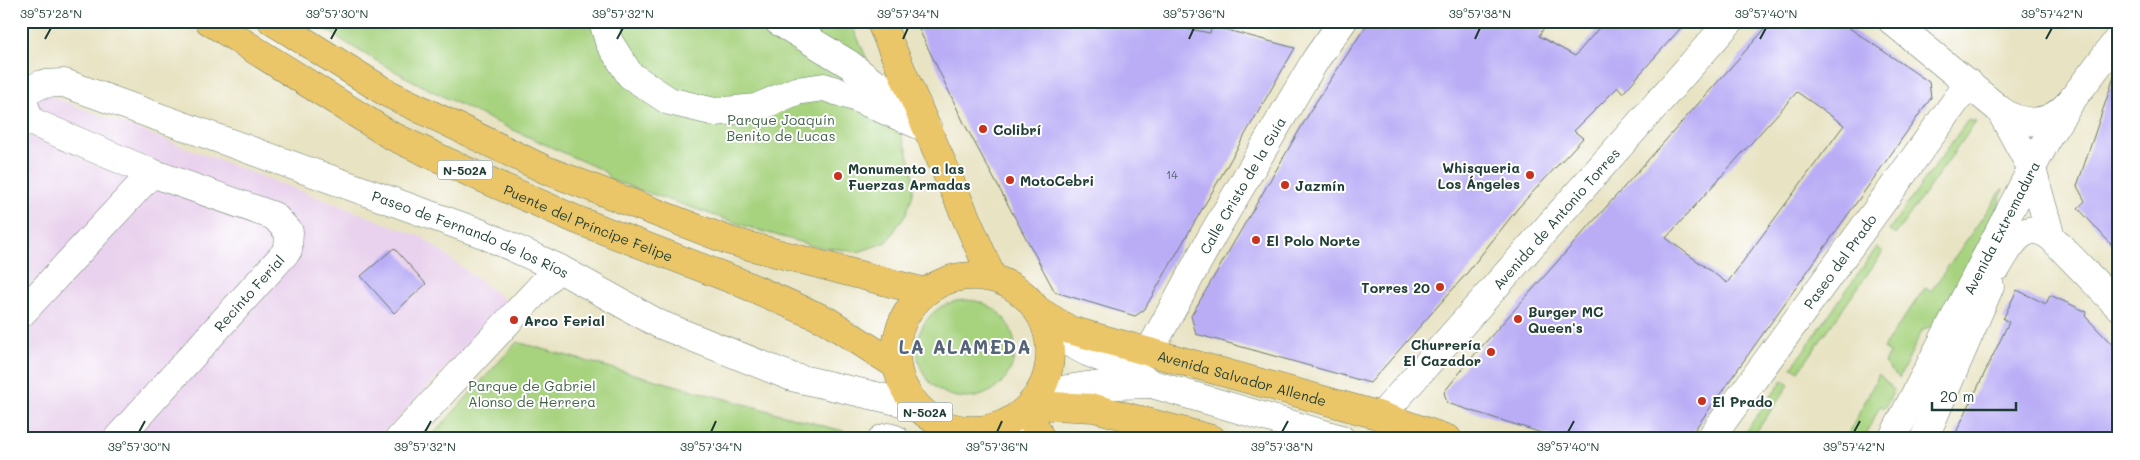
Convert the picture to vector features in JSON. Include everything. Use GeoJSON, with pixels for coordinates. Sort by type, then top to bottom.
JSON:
{"type":"FeatureCollection","features":[{"type":"Feature","properties":{"kind":"main road","name":"Puente del Príncipe Felipe"},"geometry":{"type":"LineString","coordinates":[[209,21],[399,139],[577,220],[739,282],[826,320],[896,365]]}},
{"type":"Feature","properties":{"kind":"main road","name":"N-502A"},"geometry":{"type":"LineString","coordinates":[[272,21],[387,94],[546,170],[730,240],[925,292]]}},
{"type":"Feature","properties":{"kind":"main road"},"geometry":{"type":"LineString","coordinates":[[880,21],[992,277]]}},
{"type":"Feature","properties":{"kind":"main road","name":"N-502A"},"geometry":{"type":"LineString","coordinates":[[1025,414],[981,435],[943,425],[915,404],[902,386],[896,365],[897,338],[907,312],[925,292],[945,280],[969,275],[992,277],[1019,290],[1043,321]]}},
{"type":"Feature","properties":{"kind":"main road"},"geometry":{"type":"LineString","coordinates":[[1025,414],[1048,373],[1050,352],[1043,321]]}},
{"type":"Feature","properties":{"kind":"main road","name":"Avenida Salvador Allende"},"geometry":{"type":"LineString","coordinates":[[1043,321],[1381,416],[1448,439]]}},
{"type":"Feature","properties":{"kind":"main road"},"geometry":{"type":"LineString","coordinates":[[1025,414],[1094,408],[1156,432],[1212,439]]}},
{"type":"Feature","properties":{"kind":"main road"},"geometry":{"type":"LineString","coordinates":[[1025,414],[1041,439]]}},
{"type":"Feature","properties":{"kind":"street"},"geometry":{"type":"LineString","coordinates":[[603,21],[609,42],[630,75],[669,101],[715,112],[756,108],[796,91],[824,86],[854,97],[923,117]]}},
{"type":"Feature","properties":{"kind":"street"},"geometry":{"type":"LineString","coordinates":[[778,21],[849,64],[923,117]]}},
{"type":"Feature","properties":{"kind":"street","name":"Calle Cristo de la Guía"},"geometry":{"type":"LineString","coordinates":[[1149,352],[1213,234],[1316,59],[1343,21]]}},
{"type":"Feature","properties":{"kind":"street","name":"Avenida de Antonio Torres"},"geometry":{"type":"LineString","coordinates":[[1381,416],[1730,21]]}},
{"type":"Feature","properties":{"kind":"street"},"geometry":{"type":"LineString","coordinates":[[1892,21],[2000,110],[2017,120],[2038,122],[2057,115],[2071,101]]}},
{"type":"Feature","properties":{"kind":"street"},"geometry":{"type":"LineString","coordinates":[[2032,169],[2071,101],[2119,38]]}},
{"type":"Feature","properties":{"kind":"street","name":"Paseo de Fernando de los Ríos"},"geometry":{"type":"LineString","coordinates":[[21,95],[42,84],[64,83],[483,234],[558,268],[659,324],[792,377],[915,404]]}},
{"type":"Feature","properties":{"kind":"street","name":"Paseo del Prado"},"geometry":{"type":"LineString","coordinates":[[1710,439],[1968,83]]}},
{"type":"Feature","properties":{"kind":"street","name":"Recinto Ferial"},"geometry":{"type":"LineString","coordinates":[[21,95],[25,126],[274,216],[289,232],[288,250],[117,439]]}},
{"type":"Feature","properties":{"kind":"street"},"geometry":{"type":"LineString","coordinates":[[2000,110],[2032,169],[2051,237]]}},
{"type":"Feature","properties":{"kind":"street","name":"Avenida Extremadura"},"geometry":{"type":"LineString","coordinates":[[1924,439],[1996,272],[2032,169]]}},
{"type":"Feature","properties":{"kind":"street","name":"Avenida Extremadura"},"geometry":{"type":"LineString","coordinates":[[1892,439],[2032,169]]}},
{"type":"Feature","properties":{"kind":"street"},"geometry":{"type":"LineString","coordinates":[[21,314],[152,173]]}},
{"type":"Feature","properties":{"kind":"street"},"geometry":{"type":"LineString","coordinates":[[1996,272],[2006,251],[2026,231],[2034,228],[2042,230],[2119,306]]}},
{"type":"Feature","properties":{"kind":"street"},"geometry":{"type":"LineString","coordinates":[[399,439],[558,268]]}},
{"type":"Feature","properties":{"kind":"street"},"geometry":{"type":"LineString","coordinates":[[1043,321],[1087,352],[1119,365],[1152,384],[1341,439]]}},
{"type":"Feature","properties":{"kind":"street"},"geometry":{"type":"LineString","coordinates":[[1025,414],[1062,390],[1086,386],[1152,384]]}},
{"type":"Feature","properties":{"kind":"street"},"geometry":{"type":"LineString","coordinates":[[882,439],[888,436],[895,439]]}},
{"type":"Feature","properties":{"kind":"shaded area"},"geometry":{"type":"Polygon","coordinates":[[[21,85],[422,237],[509,303],[378,439],[21,439],[21,85]]]}},
{"type":"Feature","properties":{"kind":"green space","name":"Parque Joaquín Benito de Lucas"},"geometry":{"type":"Polygon","coordinates":[[[313,21],[569,21],[570,23],[575,21],[850,21],[907,149],[914,177],[913,194],[907,212],[887,242],[858,252],[813,246],[745,226],[611,180],[604,171],[492,120],[419,84],[347,43],[313,21]]]}},
{"type":"Feature","properties":{"kind":"green space"},"geometry":{"type":"Polygon","coordinates":[[[1968,120],[1976,122],[1895,235],[1889,230],[1968,120]]]}},
{"type":"Feature","properties":{"kind":"green space"},"geometry":{"type":"Polygon","coordinates":[[[2003,188],[1999,204],[1939,324],[1923,329],[1899,378],[1884,363],[1889,353],[1883,348],[1925,288],[1931,291],[2003,188]]]}},
{"type":"Feature","properties":{"kind":"green space"},"geometry":{"type":"Polygon","coordinates":[[[1877,247],[1883,252],[1799,371],[1792,367],[1877,247]]]}},
{"type":"Feature","properties":{"kind":"green space"},"geometry":{"type":"Polygon","coordinates":[[[966,300],[985,303],[1001,314],[1012,330],[1015,349],[1012,368],[1001,384],[985,395],[966,398],[947,395],[931,384],[920,368],[917,349],[920,330],[931,314],[947,303],[966,300]]]}},
{"type":"Feature","properties":{"kind":"green space","name":"Parque de Gabriel Alonso de Herrera"},"geometry":{"type":"Polygon","coordinates":[[[517,342],[553,352],[872,439],[429,439],[517,342]]]}},
{"type":"Feature","properties":{"kind":"green space"},"geometry":{"type":"Polygon","coordinates":[[[1879,374],[1894,390],[1885,408],[1880,406],[1864,439],[1846,439],[1879,374]]]}},
{"type":"Feature","properties":{"kind":"green space"},"geometry":{"type":"Polygon","coordinates":[[[1783,380],[1789,385],[1751,439],[1740,439],[1783,380]]]}},
{"type":"Feature","properties":{"kind":"building"},"geometry":{"type":"Polygon","coordinates":[[[915,21],[1109,21],[1179,27],[1210,33],[1212,26],[1295,48],[1144,310],[1135,316],[1055,292],[964,123],[915,21]]]}},
{"type":"Feature","properties":{"kind":"building"},"geometry":{"type":"Polygon","coordinates":[[[1369,21],[1548,21],[1539,36],[1575,56],[1605,21],[1687,21],[1623,93],[1618,87],[1574,131],[1583,138],[1518,208],[1467,273],[1370,383],[1196,334],[1191,316],[1314,105],[1369,21]]]}},
{"type":"Feature","properties":{"kind":"building"},"geometry":{"type":"Polygon","coordinates":[[[1772,21],[1839,21],[1929,82],[1931,98],[1688,439],[1561,439],[1447,403],[1444,392],[1475,354],[1772,21]],[[1797,92],[1666,238],[1727,283],[1844,125],[1797,92]]]}},
{"type":"Feature","properties":{"kind":"building"},"geometry":{"type":"Polygon","coordinates":[[[2115,74],[2119,75],[2119,253],[2078,208],[2085,201],[2077,186],[2115,74]]]}},
{"type":"Feature","properties":{"kind":"building"},"geometry":{"type":"Polygon","coordinates":[[[394,248],[426,284],[394,313],[361,276],[394,248]]]}},
{"type":"Feature","properties":{"kind":"building"},"geometry":{"type":"Polygon","coordinates":[[[2017,290],[2046,304],[2050,295],[2087,312],[2085,316],[2119,352],[2119,439],[1953,439],[2009,322],[2003,319],[2017,290]]]}},
{"type":"Feature","properties":{"kind":"place","name":"Colibrí"},"geometry":{"type":"Point","coordinates":[983,129]}},
{"type":"Feature","properties":{"kind":"place","name":"Whisqueria Los Ángeles"},"geometry":{"type":"Point","coordinates":[1530,175]}},
{"type":"Feature","properties":{"kind":"place","name":"Monumento a las Fuerzas Armadas"},"geometry":{"type":"Point","coordinates":[838,176]}},
{"type":"Feature","properties":{"kind":"place","name":"MotoCebri"},"geometry":{"type":"Point","coordinates":[1010,180]}},
{"type":"Feature","properties":{"kind":"place","name":"Jazmín"},"geometry":{"type":"Point","coordinates":[1285,185]}},
{"type":"Feature","properties":{"kind":"place","name":"El Polo Norte"},"geometry":{"type":"Point","coordinates":[1256,240]}},
{"type":"Feature","properties":{"kind":"place","name":"Torres 20"},"geometry":{"type":"Point","coordinates":[1440,287]}},
{"type":"Feature","properties":{"kind":"place","name":"Burger MC Queen's"},"geometry":{"type":"Point","coordinates":[1518,319]}},
{"type":"Feature","properties":{"kind":"place","name":"Arco Ferial"},"geometry":{"type":"Point","coordinates":[514,320]}},
{"type":"Feature","properties":{"kind":"place","name":"Churrería El Cazador"},"geometry":{"type":"Point","coordinates":[1491,352]}},
{"type":"Feature","properties":{"kind":"place","name":"El Prado"},"geometry":{"type":"Point","coordinates":[1702,401]}},
{"type":"Feature","properties":{"kind":"district","name":"LA ALAMEDA"},"geometry":{"type":"Point","coordinates":[965,346]}}]}
